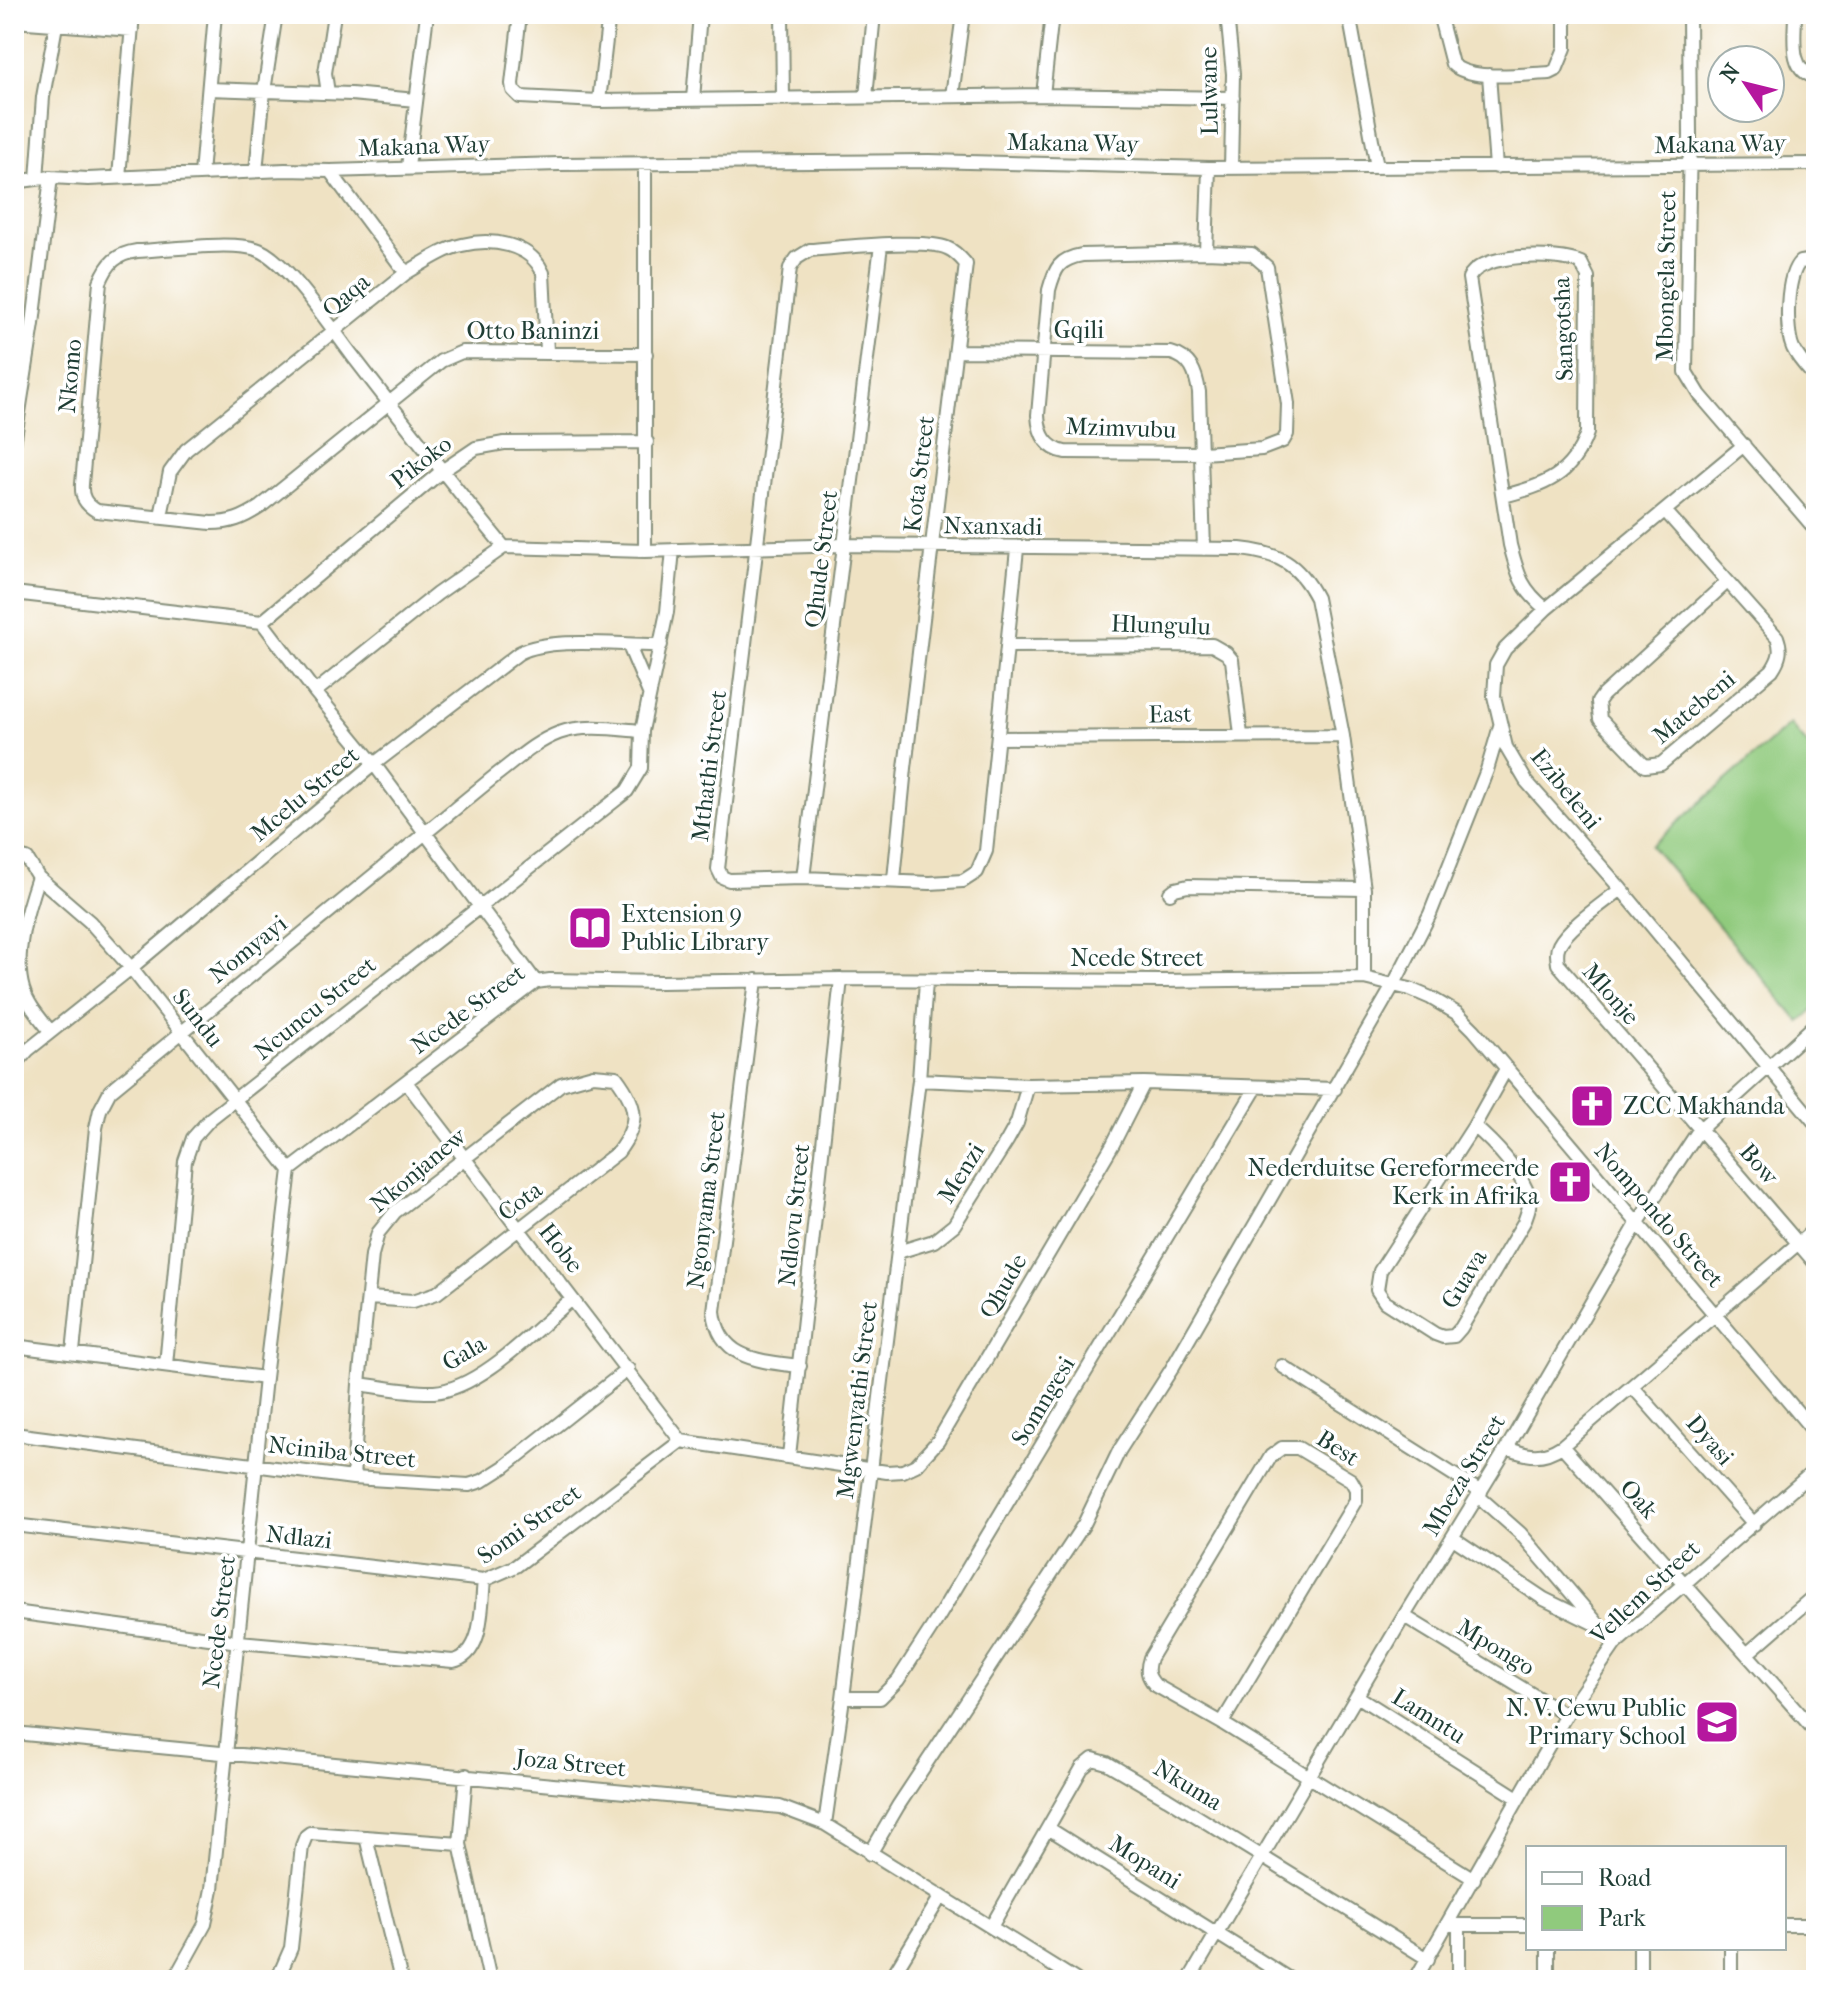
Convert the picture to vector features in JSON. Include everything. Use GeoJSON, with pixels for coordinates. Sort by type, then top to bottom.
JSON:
{"type":"FeatureCollection","features":[{"type":"Feature","properties":{"kind":"street"},"geometry":{"type":"LineString","coordinates":[[119,177],[133,14]]}},
{"type":"Feature","properties":{"kind":"street"},"geometry":{"type":"LineString","coordinates":[[201,174],[215,14]]}},
{"type":"Feature","properties":{"kind":"street"},"geometry":{"type":"LineString","coordinates":[[256,171],[276,14]]}},
{"type":"Feature","properties":{"kind":"street"},"geometry":{"type":"LineString","coordinates":[[328,93],[325,73],[334,14]]}},
{"type":"Feature","properties":{"kind":"street"},"geometry":{"type":"LineString","coordinates":[[408,167],[427,14]]}},
{"type":"Feature","properties":{"kind":"street"},"geometry":{"type":"LineString","coordinates":[[520,14],[512,84],[520,97],[599,101],[1043,95],[1233,98]]}},
{"type":"Feature","properties":{"kind":"street"},"geometry":{"type":"LineString","coordinates":[[599,101],[609,14]]}},
{"type":"Feature","properties":{"kind":"street"},"geometry":{"type":"LineString","coordinates":[[693,99],[700,14]]}},
{"type":"Feature","properties":{"kind":"street"},"geometry":{"type":"LineString","coordinates":[[782,14],[783,99]]}},
{"type":"Feature","properties":{"kind":"street"},"geometry":{"type":"LineString","coordinates":[[866,97],[874,14]]}},
{"type":"Feature","properties":{"kind":"street"},"geometry":{"type":"LineString","coordinates":[[952,96],[963,14]]}},
{"type":"Feature","properties":{"kind":"street"},"geometry":{"type":"LineString","coordinates":[[1043,95],[1052,14]]}},
{"type":"Feature","properties":{"kind":"street","name":"Lulwane"},"geometry":{"type":"LineString","coordinates":[[1227,14],[1232,52],[1231,168]]}},
{"type":"Feature","properties":{"kind":"street"},"geometry":{"type":"LineString","coordinates":[[1349,14],[1377,167]]}},
{"type":"Feature","properties":{"kind":"street"},"geometry":{"type":"LineString","coordinates":[[1439,14],[1447,55],[1452,64],[1464,73],[1489,75],[1550,73],[1556,70],[1565,48],[1565,14]]}},
{"type":"Feature","properties":{"kind":"street","name":"Mbongela Street"},"geometry":{"type":"LineString","coordinates":[[1689,14],[1686,372],[1700,395],[1813,522]]}},
{"type":"Feature","properties":{"kind":"street"},"geometry":{"type":"LineString","coordinates":[[1795,14],[1796,62],[1803,71],[1816,77]]}},
{"type":"Feature","properties":{"kind":"street"},"geometry":{"type":"LineString","coordinates":[[14,21],[58,18],[132,30]]}},
{"type":"Feature","properties":{"kind":"street"},"geometry":{"type":"LineString","coordinates":[[37,179],[43,97],[58,18]]}},
{"type":"Feature","properties":{"kind":"street"},"geometry":{"type":"LineString","coordinates":[[1489,75],[1496,167]]}},
{"type":"Feature","properties":{"kind":"street"},"geometry":{"type":"LineString","coordinates":[[209,89],[416,100]]}},
{"type":"Feature","properties":{"kind":"street","name":"Makana Way"},"geometry":{"type":"LineString","coordinates":[[14,182],[51,177],[408,167],[929,161],[1209,168],[1816,164]]}},
{"type":"Feature","properties":{"kind":"street"},"geometry":{"type":"LineString","coordinates":[[645,164],[645,551]]}},
{"type":"Feature","properties":{"kind":"street"},"geometry":{"type":"LineString","coordinates":[[1206,252],[1209,168]]}},
{"type":"Feature","properties":{"kind":"street"},"geometry":{"type":"LineString","coordinates":[[330,171],[406,273]]}},
{"type":"Feature","properties":{"kind":"street"},"geometry":{"type":"LineString","coordinates":[[14,444],[23,346],[51,177]]}},
{"type":"Feature","properties":{"kind":"street","name":"Qaqa"},"geometry":{"type":"LineString","coordinates":[[161,516],[166,483],[178,458],[406,273],[438,254],[460,245],[495,244],[527,251],[538,262],[543,273],[547,351]]}},
{"type":"Feature","properties":{"kind":"street","name":"Kota Street"},"geometry":{"type":"LineString","coordinates":[[790,268],[797,258],[810,250],[881,245],[938,245],[955,252],[966,264],[894,879]]}},
{"type":"Feature","properties":{"kind":"street","name":"Qhude Street"},"geometry":{"type":"LineString","coordinates":[[803,878],[881,245]]}},
{"type":"Feature","properties":{"kind":"street","name":"Nkomo"},"geometry":{"type":"LineString","coordinates":[[390,403],[243,518],[233,522],[211,523],[97,511],[81,494],[100,282],[111,261],[122,253],[137,251],[256,249],[275,260],[287,273],[390,403],[442,471],[504,547]]}},
{"type":"Feature","properties":{"kind":"street","name":"Mzimvubu"},"geometry":{"type":"LineString","coordinates":[[1101,254],[1252,254],[1267,267],[1289,421],[1287,434],[1283,441],[1262,449],[1202,453],[1065,452],[1053,448],[1041,435],[1038,426],[1045,352],[1049,290],[1053,275],[1068,258],[1101,254]]}},
{"type":"Feature","properties":{"kind":"street","name":"Sangotsha"},"geometry":{"type":"LineString","coordinates":[[1504,496],[1542,486],[1567,468],[1580,453],[1587,433],[1588,277],[1581,263],[1571,258],[1489,261],[1477,266],[1469,278],[1510,545],[1519,580],[1530,596],[1546,609]]}},
{"type":"Feature","properties":{"kind":"street"},"geometry":{"type":"LineString","coordinates":[[1816,260],[1800,262],[1791,275],[1789,333],[1796,354],[1816,378]]}},
{"type":"Feature","properties":{"kind":"street","name":"Mthathi Street"},"geometry":{"type":"LineString","coordinates":[[790,268],[718,869],[722,877],[729,880],[894,879],[930,883],[963,881],[977,872],[986,851],[1017,549]]}},
{"type":"Feature","properties":{"kind":"street","name":"Gqili"},"geometry":{"type":"LineString","coordinates":[[957,351],[1180,355],[1195,371],[1202,453]]}},
{"type":"Feature","properties":{"kind":"street","name":"Otto Baninzi"},"geometry":{"type":"LineString","coordinates":[[390,403],[441,361],[462,352],[646,354]]}},
{"type":"Feature","properties":{"kind":"street","name":"Pikoko"},"geometry":{"type":"LineString","coordinates":[[262,622],[461,456],[487,444],[647,442]]}},
{"type":"Feature","properties":{"kind":"street","name":"Ezibeleni"},"geometry":{"type":"LineString","coordinates":[[1744,445],[1546,609],[1505,649],[1496,665],[1494,688],[1506,747],[1526,781],[1621,889],[1816,1124]]}},
{"type":"Feature","properties":{"kind":"street"},"geometry":{"type":"LineString","coordinates":[[1202,453],[1204,549]]}},
{"type":"Feature","properties":{"kind":"street","name":"Matebeni"},"geometry":{"type":"LineString","coordinates":[[1666,512],[1777,637],[1781,647],[1779,659],[1772,670],[1661,764],[1645,766],[1600,719],[1598,702],[1727,582]]}},
{"type":"Feature","properties":{"kind":"street","name":"Nxanxadi"},"geometry":{"type":"LineString","coordinates":[[504,547],[645,551],[845,545],[1204,549],[1262,551],[1284,560],[1307,581],[1316,598],[1343,736],[1364,889],[1364,978]]}},
{"type":"Feature","properties":{"kind":"street"},"geometry":{"type":"LineString","coordinates":[[315,692],[437,594],[504,547]]}},
{"type":"Feature","properties":{"kind":"street"},"geometry":{"type":"LineString","coordinates":[[642,731],[667,612],[673,550]]}},
{"type":"Feature","properties":{"kind":"street"},"geometry":{"type":"LineString","coordinates":[[14,593],[262,622],[426,832],[536,982]]}},
{"type":"Feature","properties":{"kind":"street","name":"Mcelu Street"},"geometry":{"type":"LineString","coordinates":[[14,1066],[50,1031],[131,968],[374,764],[526,650],[551,645],[661,645]]}},
{"type":"Feature","properties":{"kind":"street","name":"Hlungulu"},"geometry":{"type":"LineString","coordinates":[[1008,646],[1212,645],[1232,660],[1241,735]]}},
{"type":"Feature","properties":{"kind":"street"},"geometry":{"type":"LineString","coordinates":[[629,646],[649,693]]}},
{"type":"Feature","properties":{"kind":"street"},"geometry":{"type":"LineString","coordinates":[[870,1854],[898,1806],[1080,1531],[1119,1451],[1171,1370],[1394,984],[1430,914],[1487,770],[1500,726]]}},
{"type":"Feature","properties":{"kind":"street","name":"Nomyayi"},"geometry":{"type":"LineString","coordinates":[[73,1352],[92,1156],[100,1110],[110,1091],[536,745],[559,733],[598,729],[642,731]]}},
{"type":"Feature","properties":{"kind":"street","name":"Ncuncu Street"},"geometry":{"type":"LineString","coordinates":[[166,1365],[185,1161],[199,1129],[479,905],[615,803],[627,791],[641,768],[642,731]]}},
{"type":"Feature","properties":{"kind":"street","name":"East"},"geometry":{"type":"LineString","coordinates":[[998,738],[1343,736]]}},
{"type":"Feature","properties":{"kind":"street","name":"Sundu"},"geometry":{"type":"LineString","coordinates":[[14,856],[27,859],[38,877],[83,914],[131,968],[290,1170]]}},
{"type":"Feature","properties":{"kind":"street"},"geometry":{"type":"LineString","coordinates":[[38,877],[25,924],[20,972],[29,1002],[50,1031]]}},
{"type":"Feature","properties":{"kind":"street"},"geometry":{"type":"LineString","coordinates":[[1170,893],[1188,886],[1364,889]]}},
{"type":"Feature","properties":{"kind":"street","name":"Mlonje"},"geometry":{"type":"LineString","coordinates":[[1621,889],[1559,944],[1556,954],[1558,964],[1699,1130]]}},
{"type":"Feature","properties":{"kind":"street","name":"Ncede Street"},"geometry":{"type":"LineString","coordinates":[[174,1980],[205,1924],[219,1840],[265,1378],[290,1170],[536,982],[1364,978],[1394,984],[1431,998]]}},
{"type":"Feature","properties":{"kind":"street","name":"Ndlovu Street"},"geometry":{"type":"LineString","coordinates":[[789,1456],[841,979]]}},
{"type":"Feature","properties":{"kind":"street","name":"Ngonyama Street"},"geometry":{"type":"LineString","coordinates":[[756,980],[715,1321],[722,1339],[740,1354],[764,1362],[800,1366]]}},
{"type":"Feature","properties":{"kind":"street","name":"Mgwenyathi Street"},"geometry":{"type":"LineString","coordinates":[[825,1824],[919,1080],[926,981]]}},
{"type":"Feature","properties":{"kind":"street","name":"Nompondo Street"},"geometry":{"type":"LineString","coordinates":[[1431,998],[1458,1014],[1816,1434]]}},
{"type":"Feature","properties":{"kind":"street","name":"Mbeza Street"},"geometry":{"type":"LineString","coordinates":[[1189,1980],[1404,1616],[1480,1494],[1637,1224],[1699,1130],[1816,1024]]}},
{"type":"Feature","properties":{"kind":"street","name":"Guava"},"geometry":{"type":"LineString","coordinates":[[1474,1126],[1508,1160],[1529,1197],[1529,1205],[1524,1222],[1461,1328],[1454,1336],[1443,1337],[1385,1302],[1377,1290],[1377,1280],[1474,1126],[1506,1069]]}},
{"type":"Feature","properties":{"kind":"street","name":"Nkonjanew"},"geometry":{"type":"LineString","coordinates":[[353,1478],[372,1255],[378,1233],[395,1212],[561,1084],[593,1075],[616,1077]]}},
{"type":"Feature","properties":{"kind":"street","name":"Cota"},"geometry":{"type":"LineString","coordinates":[[369,1298],[399,1301],[424,1299],[452,1283],[607,1162],[628,1139],[634,1126],[628,1093],[616,1077]]}},
{"type":"Feature","properties":{"kind":"street"},"geometry":{"type":"LineString","coordinates":[[919,1080],[1028,1085],[1144,1083],[1335,1089]]}},
{"type":"Feature","properties":{"kind":"street","name":"Hobe"},"geometry":{"type":"LineString","coordinates":[[406,1082],[681,1441]]}},
{"type":"Feature","properties":{"kind":"street","name":"Qhude"},"geometry":{"type":"LineString","coordinates":[[871,1470],[903,1471],[916,1465],[938,1441],[1113,1144],[1144,1083]]}},
{"type":"Feature","properties":{"kind":"street","name":"Menzi"},"geometry":{"type":"LineString","coordinates":[[898,1252],[934,1241],[954,1225],[1017,1123],[1028,1085]]}},
{"type":"Feature","properties":{"kind":"street","name":"Somngesi"},"geometry":{"type":"LineString","coordinates":[[843,1698],[880,1698],[898,1680],[1256,1088]]}},
{"type":"Feature","properties":{"kind":"street","name":"Bow"},"geometry":{"type":"LineString","coordinates":[[1699,1130],[1816,1264]]}},
{"type":"Feature","properties":{"kind":"street"},"geometry":{"type":"LineString","coordinates":[[1507,1448],[1529,1456],[1543,1456],[1562,1446],[1816,1228]]}},
{"type":"Feature","properties":{"kind":"street","name":"Gala"},"geometry":{"type":"LineString","coordinates":[[359,1384],[433,1392],[451,1388],[470,1380],[497,1361],[572,1299]]}},
{"type":"Feature","properties":{"kind":"street"},"geometry":{"type":"LineString","coordinates":[[14,1346],[265,1378]]}},
{"type":"Feature","properties":{"kind":"street"},"geometry":{"type":"LineString","coordinates":[[1282,1366],[1480,1494],[1520,1533],[1615,1644]]}},
{"type":"Feature","properties":{"kind":"street","name":"Nciniba Street"},"geometry":{"type":"LineString","coordinates":[[14,1434],[353,1478],[458,1485],[476,1483],[504,1467],[628,1369]]}},
{"type":"Feature","properties":{"kind":"street","name":"Dyasi"},"geometry":{"type":"LineString","coordinates":[[1632,1386],[1754,1524]]}},
{"type":"Feature","properties":{"kind":"street"},"geometry":{"type":"LineString","coordinates":[[681,1441],[871,1470]]}},
{"type":"Feature","properties":{"kind":"street","name":"Somi Street"},"geometry":{"type":"LineString","coordinates":[[14,1612],[239,1642],[441,1661],[461,1660],[471,1652],[477,1636],[484,1580],[516,1566],[681,1441]]}},
{"type":"Feature","properties":{"kind":"street","name":"Oak"},"geometry":{"type":"LineString","coordinates":[[1562,1446],[1748,1653],[1811,1717],[1816,1732]]}},
{"type":"Feature","properties":{"kind":"street","name":"Best"},"geometry":{"type":"LineString","coordinates":[[1222,1723],[1356,1500],[1356,1489],[1351,1480],[1298,1448],[1282,1448],[1271,1456],[1150,1658],[1148,1678],[1474,1879]]}},
{"type":"Feature","properties":{"kind":"street","name":"Vellem Street"},"geometry":{"type":"LineString","coordinates":[[1415,1980],[1453,1925],[1474,1879],[1566,1715],[1615,1644],[1816,1469]]}},
{"type":"Feature","properties":{"kind":"street","name":"Ndlazi"},"geometry":{"type":"LineString","coordinates":[[14,1525],[484,1580]]}},
{"type":"Feature","properties":{"kind":"street"},"geometry":{"type":"LineString","coordinates":[[1453,1538],[1544,1599],[1595,1623]]}},
{"type":"Feature","properties":{"kind":"street"},"geometry":{"type":"LineString","coordinates":[[1748,1653],[1816,1594]]}},
{"type":"Feature","properties":{"kind":"street","name":"Mpongo"},"geometry":{"type":"LineString","coordinates":[[1404,1616],[1566,1715]]}},
{"type":"Feature","properties":{"kind":"street","name":"Lamntu"},"geometry":{"type":"LineString","coordinates":[[1357,1696],[1518,1798]]}},
{"type":"Feature","properties":{"kind":"street","name":"Joza Street"},"geometry":{"type":"LineString","coordinates":[[14,1733],[765,1804],[797,1812],[825,1824],[991,1927],[1062,1976],[1076,1980]]}},
{"type":"Feature","properties":{"kind":"street","name":"Nkuma"},"geometry":{"type":"LineString","coordinates":[[991,1927],[1082,1768],[1087,1761],[1098,1759],[1263,1856],[1428,1959]]}},
{"type":"Feature","properties":{"kind":"street"},"geometry":{"type":"LineString","coordinates":[[466,1775],[460,1844],[490,1980]]}},
{"type":"Feature","properties":{"kind":"street","name":"Mopani"},"geometry":{"type":"LineString","coordinates":[[1048,1828],[1291,1980]]}},
{"type":"Feature","properties":{"kind":"street"},"geometry":{"type":"LineString","coordinates":[[277,1980],[291,1948],[302,1846],[310,1833],[460,1844]]}},
{"type":"Feature","properties":{"kind":"street"},"geometry":{"type":"LineString","coordinates":[[366,1837],[401,1980]]}},
{"type":"Feature","properties":{"kind":"street"},"geometry":{"type":"LineString","coordinates":[[890,1980],[941,1896]]}},
{"type":"Feature","properties":{"kind":"street"},"geometry":{"type":"LineString","coordinates":[[1459,1980],[1453,1925],[1526,1925]]}},
{"type":"Feature","properties":{"kind":"street"},"geometry":{"type":"LineString","coordinates":[[1786,1925],[1816,1925]]}},
{"type":"Feature","properties":{"kind":"street"},"geometry":{"type":"LineString","coordinates":[[1548,1950],[1548,1980]]}},
{"type":"Feature","properties":{"kind":"street"},"geometry":{"type":"LineString","coordinates":[[1640,1950],[1640,1980]]}},
{"type":"Feature","properties":{"kind":"street"},"geometry":{"type":"LineString","coordinates":[[1731,1950],[1731,1980]]}},
{"type":"Feature","properties":{"kind":"green space"},"geometry":{"type":"Polygon","coordinates":[[[1790,724],[1816,754],[1816,1008],[1800,1022],[1651,846],[1790,724]]]}},
{"type":"Feature","properties":{"kind":"place","name":"Extension 9 Public Library"},"geometry":{"type":"Point","coordinates":[590,928]}},
{"type":"Feature","properties":{"kind":"place","name":"ZCC Makhanda"},"geometry":{"type":"Point","coordinates":[1592,1106]}},
{"type":"Feature","properties":{"kind":"place","name":"Nederduitse Gereformeerde Kerk in Afrika"},"geometry":{"type":"Point","coordinates":[1570,1182]}},
{"type":"Feature","properties":{"kind":"place","name":"N. V. Cewu Public Primary School"},"geometry":{"type":"Point","coordinates":[1717,1722]}}]}
